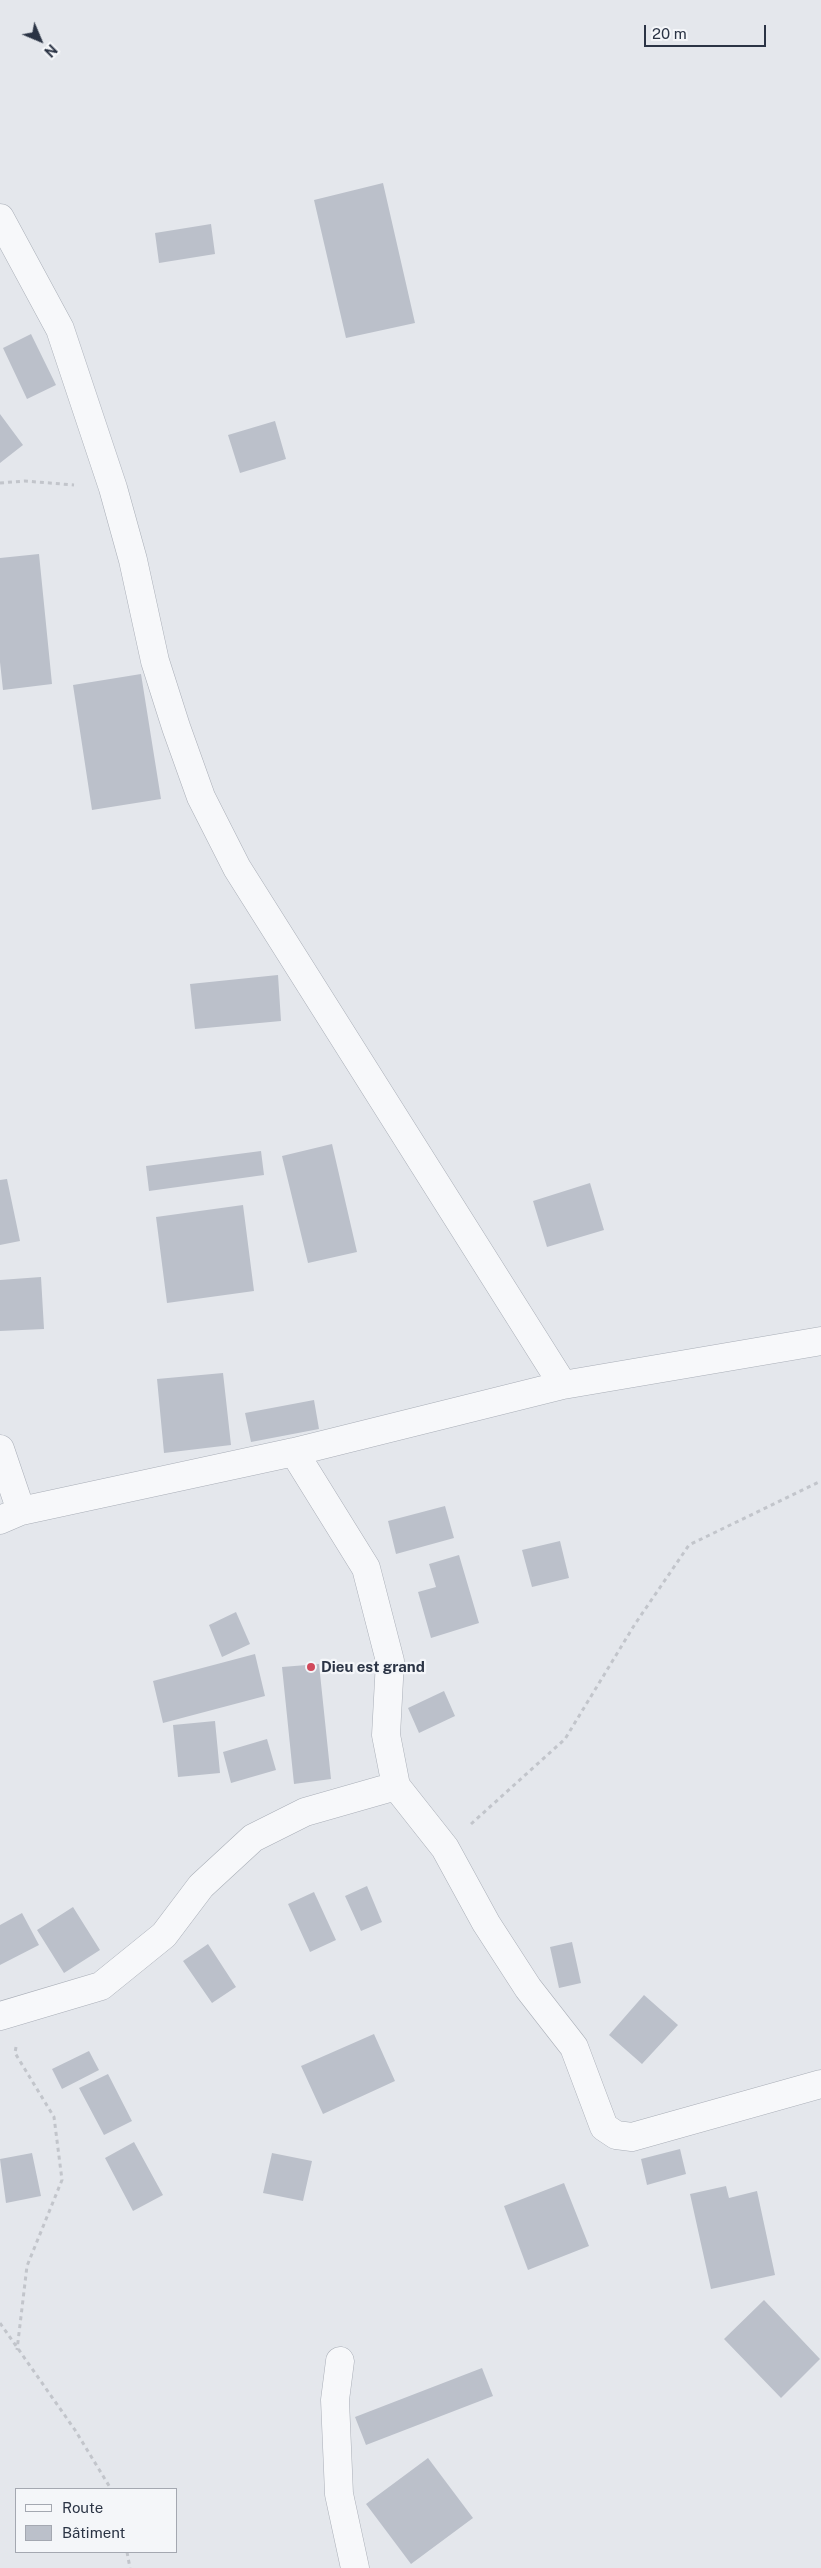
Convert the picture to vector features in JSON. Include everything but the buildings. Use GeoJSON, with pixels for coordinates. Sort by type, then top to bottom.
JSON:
{"type":"FeatureCollection","features":[{"type":"Feature","properties":{"kind":"street"},"geometry":{"type":"LineString","coordinates":[[0,218],[60,329],[113,488],[133,560],[154,660],[201,797],[237,868],[563,1384]]}},
{"type":"Feature","properties":{"kind":"street"},"geometry":{"type":"LineString","coordinates":[[0,1449],[11,1516],[294,1452],[563,1384],[821,1341]]}},
{"type":"Feature","properties":{"kind":"street"},"geometry":{"type":"LineString","coordinates":[[294,1452],[366,1568],[390,1661],[386,1735],[396,1786],[445,1848],[486,1923],[523,1980],[574,2047],[604,2127],[616,2135],[632,2137],[821,2084]]}},
{"type":"Feature","properties":{"kind":"street"},"geometry":{"type":"LineString","coordinates":[[9,2014],[101,1986],[164,1935],[201,1886],[253,1838],[305,1812],[396,1786]]}},
{"type":"Feature","properties":{"kind":"street"},"geometry":{"type":"LineString","coordinates":[[340,2361],[335,2400],[339,2494],[355,2568]]}},
{"type":"Feature","properties":{"kind":"path"},"geometry":{"type":"LineString","coordinates":[[0,483],[25,481],[113,488]]}},
{"type":"Feature","properties":{"kind":"path"},"geometry":{"type":"LineString","coordinates":[[445,1848],[564,1739],[635,1624],[689,1545],[821,1480]]}},
{"type":"Feature","properties":{"kind":"path"},"geometry":{"type":"LineString","coordinates":[[9,2014],[15,2053],[54,2117],[62,2180],[27,2266],[17,2350]]}},
{"type":"Feature","properties":{"kind":"path"},"geometry":{"type":"LineString","coordinates":[[0,2323],[17,2350],[75,2430],[110,2488]]}},
{"type":"Feature","properties":{"kind":"path"},"geometry":{"type":"LineString","coordinates":[[127,2553],[130,2568]]}},
{"type":"Feature","properties":{"kind":"place","name":"Dieu est grand"},"geometry":{"type":"Point","coordinates":[311,1667]}}]}
